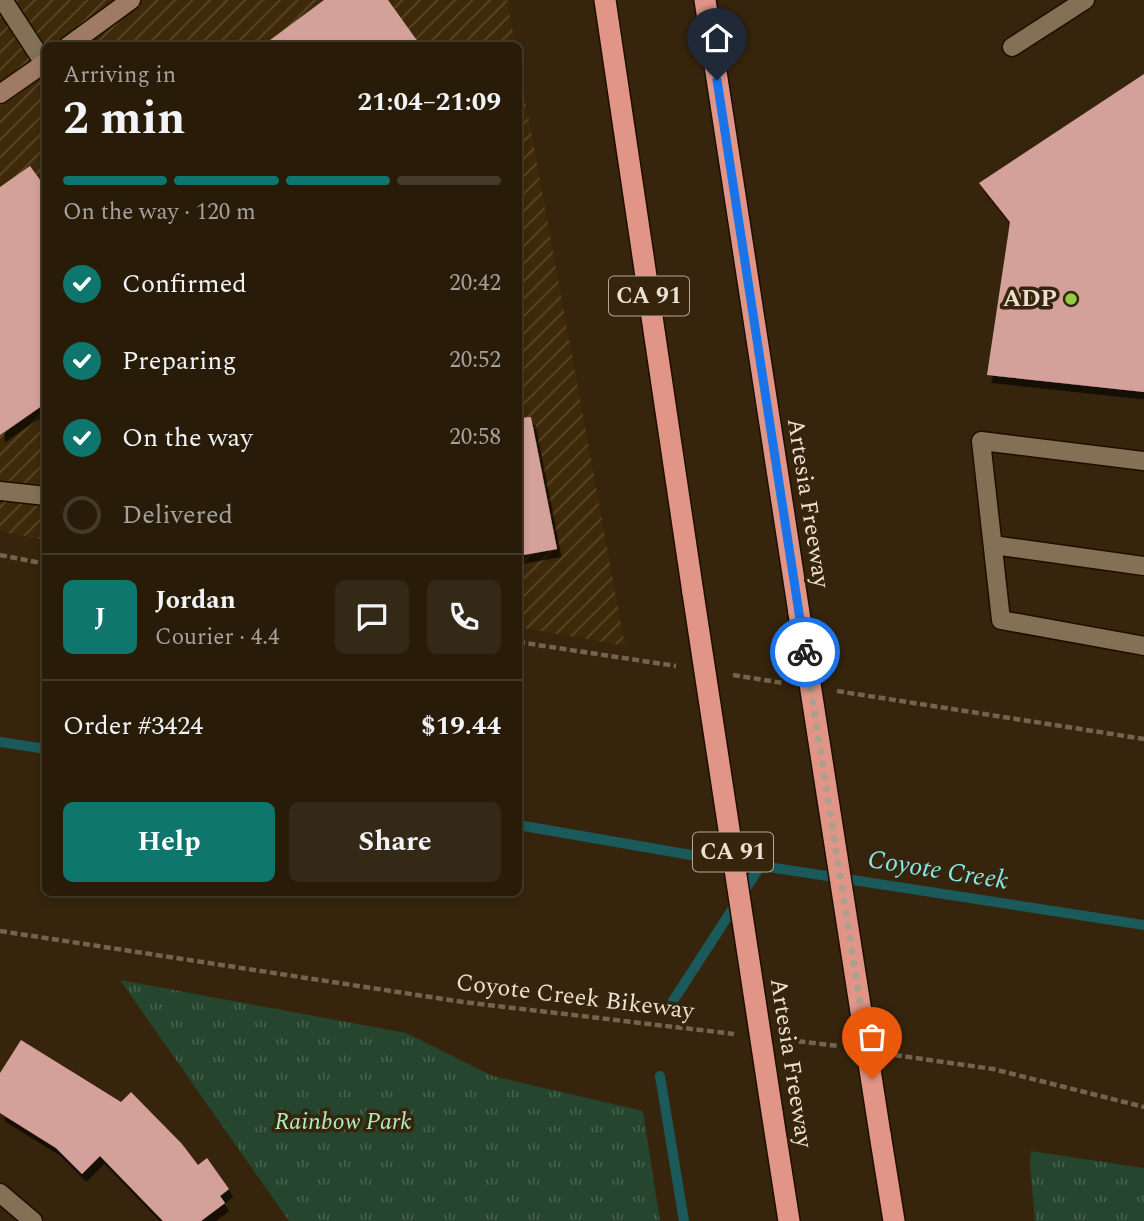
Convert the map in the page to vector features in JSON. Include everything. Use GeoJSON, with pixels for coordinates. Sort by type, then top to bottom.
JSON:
{"type":"FeatureCollection","features":[{"type":"Feature","properties":{"kind":"highway","name":"Artesia Freeway"},"geometry":{"type":"LineString","coordinates":[[605,0],[789,1221]]}},
{"type":"Feature","properties":{"kind":"highway","name":"Artesia Freeway"},"geometry":{"type":"LineString","coordinates":[[705,0],[894,1221]]}},
{"type":"Feature","properties":{"kind":"main road"},"geometry":{"type":"LineString","coordinates":[[73,42],[131,0]]}},
{"type":"Feature","properties":{"kind":"main road"},"geometry":{"type":"LineString","coordinates":[[0,94],[42,66]]}},
{"type":"Feature","properties":{"kind":"street"},"geometry":{"type":"LineString","coordinates":[[3,0],[42,59]]}},
{"type":"Feature","properties":{"kind":"street"},"geometry":{"type":"LineString","coordinates":[[1012,47],[1085,0]]}},
{"type":"Feature","properties":{"kind":"street"},"geometry":{"type":"LineString","coordinates":[[1144,460],[981,440],[1001,620],[1144,646]]}},
{"type":"Feature","properties":{"kind":"street"},"geometry":{"type":"LineString","coordinates":[[0,491],[42,496]]}},
{"type":"Feature","properties":{"kind":"street"},"geometry":{"type":"LineString","coordinates":[[993,545],[1144,566]]}},
{"type":"Feature","properties":{"kind":"street"},"geometry":{"type":"LineString","coordinates":[[0,1193],[33,1221]]}},
{"type":"Feature","properties":{"kind":"path"},"geometry":{"type":"LineString","coordinates":[[0,555],[42,563]]}},
{"type":"Feature","properties":{"kind":"path","name":"Coyote Creek Bikeway"},"geometry":{"type":"LineString","coordinates":[[0,931],[463,1002],[736,1034]]}},
{"type":"Feature","properties":{"kind":"path"},"geometry":{"type":"LineString","coordinates":[[777,1039],[845,1047]]}},
{"type":"Feature","properties":{"kind":"path"},"geometry":{"type":"LineString","coordinates":[[885,1053],[993,1069],[1144,1107]]}},
{"type":"Feature","properties":{"kind":"shaded area"},"geometry":{"type":"Polygon","coordinates":[[[0,0],[507,0],[514,42],[42,42],[42,539],[0,531],[0,0]]]}},
{"type":"Feature","properties":{"kind":"shaded area"},"geometry":{"type":"Polygon","coordinates":[[[522,82],[625,646],[522,628],[522,82]]]}},
{"type":"Feature","properties":{"kind":"green space","name":"Rainbow Park"},"geometry":{"type":"Polygon","coordinates":[[[120,980],[406,1033],[493,1076],[643,1111],[660,1221],[289,1221],[120,980]]]}},
{"type":"Feature","properties":{"kind":"green space"},"geometry":{"type":"Polygon","coordinates":[[[1031,1151],[1144,1168],[1144,1221],[1035,1221],[1031,1151]]]}},
{"type":"Feature","properties":{"kind":"building"},"geometry":{"type":"Polygon","coordinates":[[[324,0],[388,0],[418,42],[267,42],[324,0]]]}},
{"type":"Feature","properties":{"kind":"building","name":"ADP"},"geometry":{"type":"Polygon","coordinates":[[[1144,74],[1144,392],[987,375],[1010,222],[979,183],[1144,74]]]}},
{"type":"Feature","properties":{"kind":"building"},"geometry":{"type":"Polygon","coordinates":[[[30,166],[42,182],[42,406],[0,435],[0,187],[30,166]]]}},
{"type":"Feature","properties":{"kind":"building"},"geometry":{"type":"Polygon","coordinates":[[[531,417],[557,549],[522,555],[522,418],[531,417]]]}},
{"type":"Feature","properties":{"kind":"building"},"geometry":{"type":"Polygon","coordinates":[[[21,1040],[121,1102],[131,1092],[182,1144],[198,1165],[207,1158],[229,1189],[220,1196],[225,1203],[201,1221],[163,1221],[100,1156],[82,1174],[56,1148],[0,1113],[0,1073],[21,1040]]]}},
{"type":"Feature","properties":{"kind":"waterway","name":"Coyote Creek"},"geometry":{"type":"LineString","coordinates":[[0,742],[42,748]]}},
{"type":"Feature","properties":{"kind":"waterway","name":"Coyote Creek"},"geometry":{"type":"LineString","coordinates":[[522,826],[691,855],[1144,925]]}},
{"type":"Feature","properties":{"kind":"waterway"},"geometry":{"type":"LineString","coordinates":[[673,1001],[761,865]]}},
{"type":"Feature","properties":{"kind":"waterway"},"geometry":{"type":"LineString","coordinates":[[660,1076],[684,1221]]}},
{"type":"Feature","properties":{"kind":"way so far"},"geometry":{"type":"LineString","coordinates":[[805,652],[872,1079]]}},
{"type":"Feature","properties":{"kind":"place","name":"ADP"},"geometry":{"type":"Point","coordinates":[1071,299]}},
{"type":"Feature","properties":{"kind":"route"},"geometry":{"type":"LineString","coordinates":[[717,80],[805,652]]}}]}
